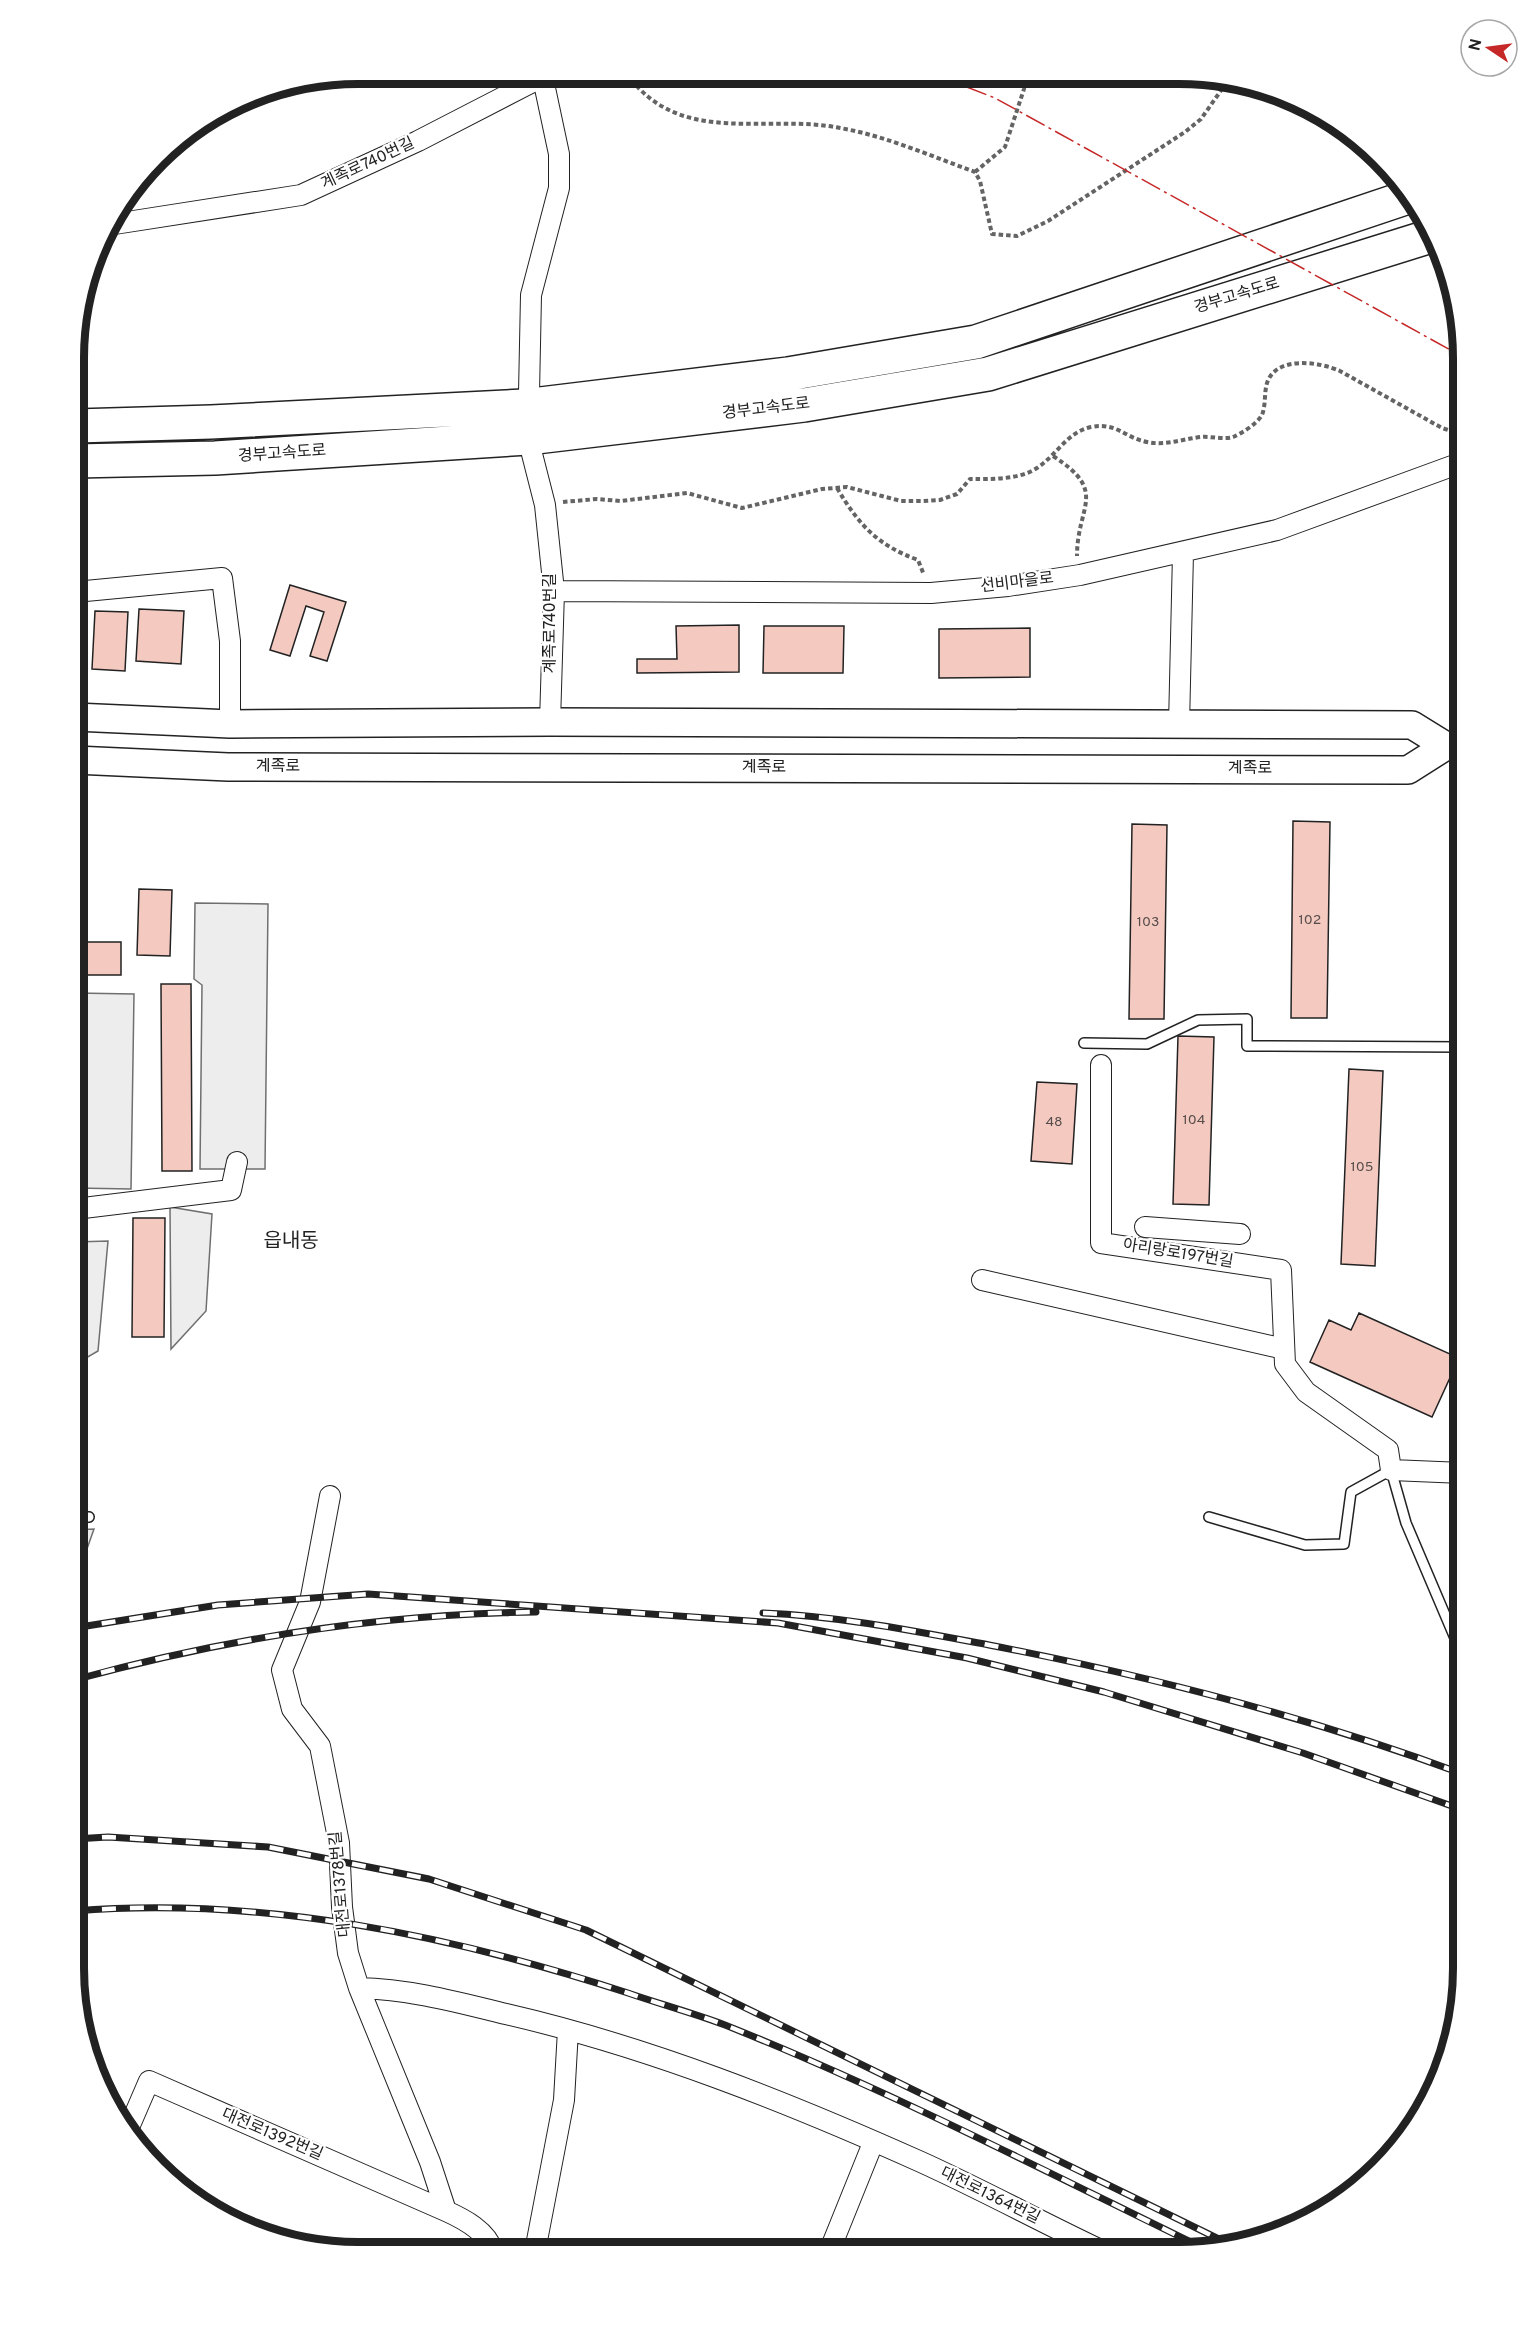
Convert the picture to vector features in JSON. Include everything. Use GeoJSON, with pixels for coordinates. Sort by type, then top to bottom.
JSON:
{"type":"FeatureCollection","features":[{"type":"Feature","properties":{"kind":"highway","name":"경부고속도로"},"geometry":{"type":"LineString","coordinates":[[84,426],[211,422],[524,406],[788,374],[976,342],[1402,199]]}},
{"type":"Feature","properties":{"kind":"highway","name":"경부고속도로"},"geometry":{"type":"LineString","coordinates":[[84,461],[215,458],[528,438],[804,405],[987,374],[1425,238]]}},
{"type":"Feature","properties":{"kind":"main road","name":"계족로"},"geometry":{"type":"LineString","coordinates":[[84,717],[230,724],[550,722],[1412,725],[1453,745]]}},
{"type":"Feature","properties":{"kind":"main road","name":"계족로"},"geometry":{"type":"LineString","coordinates":[[84,760],[228,767],[1408,770],[1453,747]]}},
{"type":"Feature","properties":{"kind":"street","name":"계족로740번길"},"geometry":{"type":"LineString","coordinates":[[120,223],[301,195],[418,141],[527,84]]}},
{"type":"Feature","properties":{"kind":"street","name":"계족로740번길"},"geometry":{"type":"LineString","coordinates":[[529,393],[531,295],[559,188],[559,154],[544,84]]}},
{"type":"Feature","properties":{"kind":"street","name":"계족로740번길"},"geometry":{"type":"LineString","coordinates":[[532,454],[545,505],[554,591],[550,722]]}},
{"type":"Feature","properties":{"kind":"street","name":"선비마을로"},"geometry":{"type":"LineString","coordinates":[[554,591],[931,592],[1008,586],[1080,575],[1277,530],[1453,466]]}},
{"type":"Feature","properties":{"kind":"street"},"geometry":{"type":"LineString","coordinates":[[1179,724],[1183,553]]}},
{"type":"Feature","properties":{"kind":"street"},"geometry":{"type":"LineString","coordinates":[[84,591],[169,581],[222,578],[230,641],[230,724]]}},
{"type":"Feature","properties":{"kind":"street","name":"아리랑로197번길"},"geometry":{"type":"LineString","coordinates":[[1101,1065],[1101,1243],[1281,1270],[1285,1364],[1306,1392],[1388,1450],[1391,1470]]}},
{"type":"Feature","properties":{"kind":"street"},"geometry":{"type":"LineString","coordinates":[[84,1208],[231,1190],[237,1162]]}},
{"type":"Feature","properties":{"kind":"street"},"geometry":{"type":"LineString","coordinates":[[1145,1227],[1240,1234]]}},
{"type":"Feature","properties":{"kind":"street"},"geometry":{"type":"LineString","coordinates":[[982,1280],[1284,1349]]}},
{"type":"Feature","properties":{"kind":"street"},"geometry":{"type":"LineString","coordinates":[[1391,1470],[1453,1473]]}},
{"type":"Feature","properties":{"kind":"street","name":"대전로1378번길"},"geometry":{"type":"LineString","coordinates":[[330,1496],[310,1602],[282,1670],[292,1709],[320,1746],[339,1843],[342,1907],[348,1953],[359,1988],[430,2162],[446,2211]]}},
{"type":"Feature","properties":{"kind":"street","name":"대전로1364번길"},"geometry":{"type":"LineString","coordinates":[[359,1988],[391,1989],[422,1995],[568,2030],[716,2077],[921,2163],[1084,2242]]}},
{"type":"Feature","properties":{"kind":"street"},"geometry":{"type":"LineString","coordinates":[[537,2242],[564,2100],[568,2030]]}},
{"type":"Feature","properties":{"kind":"street","name":"대전로1392번길"},"geometry":{"type":"LineString","coordinates":[[131,2122],[148,2081],[446,2211]]}},
{"type":"Feature","properties":{"kind":"street"},"geometry":{"type":"LineString","coordinates":[[833,2242],[873,2143]]}},
{"type":"Feature","properties":{"kind":"street"},"geometry":{"type":"LineString","coordinates":[[446,2211],[463,2219],[491,2242]]}},
{"type":"Feature","properties":{"kind":"lane"},"geometry":{"type":"LineString","coordinates":[[1084,1043],[1147,1044],[1198,1020],[1247,1020],[1247,1046],[1453,1047]]}},
{"type":"Feature","properties":{"kind":"lane"},"geometry":{"type":"LineString","coordinates":[[1209,1517],[1305,1545],[1344,1544],[1351,1492],[1391,1470],[1406,1523],[1453,1633]]}},
{"type":"Feature","properties":{"kind":"lane"},"geometry":{"type":"LineString","coordinates":[[84,1517],[89,1517]]}},
{"type":"Feature","properties":{"kind":"path"},"geometry":{"type":"LineString","coordinates":[[637,84],[656,102],[683,118],[710,123],[838,127],[975,172],[980,181],[992,234],[1017,236],[1048,221],[1185,132],[1201,119],[1223,87]]}},
{"type":"Feature","properties":{"kind":"path"},"geometry":{"type":"LineString","coordinates":[[975,172],[1005,147],[1024,84]]}},
{"type":"Feature","properties":{"kind":"path"},"geometry":{"type":"LineString","coordinates":[[545,505],[597,499],[621,501],[687,493],[742,508],[847,487],[901,501],[940,500],[957,494],[970,479],[1019,475],[1035,470],[1053,456],[1077,431],[1093,427],[1116,427],[1143,441],[1161,444],[1203,436],[1231,437],[1248,428],[1262,416],[1267,383],[1272,373],[1290,365],[1305,362],[1325,364],[1340,371],[1442,428],[1453,432]]}},
{"type":"Feature","properties":{"kind":"path"},"geometry":{"type":"LineString","coordinates":[[1053,456],[1071,468],[1081,479],[1087,492],[1087,509],[1077,535],[1077,563]]}},
{"type":"Feature","properties":{"kind":"path"},"geometry":{"type":"LineString","coordinates":[[837,488],[851,511],[875,538],[894,551],[918,560],[931,592]]}},
{"type":"Feature","properties":{"kind":"shaded area"},"geometry":{"type":"Polygon","coordinates":[[[195,903],[268,904],[265,1169],[200,1169],[202,985],[194,979],[195,903]]]}},
{"type":"Feature","properties":{"kind":"shaded area"},"geometry":{"type":"Polygon","coordinates":[[[84,993],[134,994],[131,1189],[84,1188],[84,993]]]}},
{"type":"Feature","properties":{"kind":"shaded area"},"geometry":{"type":"Polygon","coordinates":[[[170,1207],[212,1214],[206,1311],[171,1349],[170,1207]]]}},
{"type":"Feature","properties":{"kind":"shaded area"},"geometry":{"type":"Polygon","coordinates":[[[108,1241],[98,1351],[84,1359],[84,1242],[108,1241]]]}},
{"type":"Feature","properties":{"kind":"shaded area"},"geometry":{"type":"Polygon","coordinates":[[[94,1529],[84,1557],[84,1530],[94,1529]]]}},
{"type":"Feature","properties":{"kind":"building"},"geometry":{"type":"Polygon","coordinates":[[[290,585],[346,602],[327,661],[310,656],[324,612],[306,606],[290,656],[270,650],[290,585]]]}},
{"type":"Feature","properties":{"kind":"building"},"geometry":{"type":"Polygon","coordinates":[[[139,609],[184,611],[181,664],[136,661],[139,609]]]}},
{"type":"Feature","properties":{"kind":"building"},"geometry":{"type":"Polygon","coordinates":[[[95,611],[128,612],[125,671],[92,669],[95,611]]]}},
{"type":"Feature","properties":{"kind":"building"},"geometry":{"type":"Polygon","coordinates":[[[739,625],[739,672],[637,673],[637,659],[677,659],[676,626],[739,625]]]}},
{"type":"Feature","properties":{"kind":"building"},"geometry":{"type":"Polygon","coordinates":[[[764,626],[844,626],[843,673],[763,673],[764,626]]]}},
{"type":"Feature","properties":{"kind":"building"},"geometry":{"type":"Polygon","coordinates":[[[1030,628],[1030,677],[939,678],[939,629],[1030,628]]]}},
{"type":"Feature","properties":{"kind":"building"},"geometry":{"type":"Polygon","coordinates":[[[1293,821],[1330,822],[1327,1018],[1291,1018],[1293,821]]]}},
{"type":"Feature","properties":{"kind":"building"},"geometry":{"type":"Polygon","coordinates":[[[1132,824],[1167,825],[1164,1019],[1129,1019],[1132,824]]]}},
{"type":"Feature","properties":{"kind":"building"},"geometry":{"type":"Polygon","coordinates":[[[84,873],[87,875],[84,914],[84,873]]]}},
{"type":"Feature","properties":{"kind":"building"},"geometry":{"type":"Polygon","coordinates":[[[139,889],[172,890],[170,956],[137,955],[139,889]]]}},
{"type":"Feature","properties":{"kind":"building"},"geometry":{"type":"Polygon","coordinates":[[[84,942],[121,942],[121,975],[84,975],[84,942]]]}},
{"type":"Feature","properties":{"kind":"building"},"geometry":{"type":"Polygon","coordinates":[[[161,984],[191,984],[192,1171],[162,1171],[161,984]]]}},
{"type":"Feature","properties":{"kind":"building"},"geometry":{"type":"Polygon","coordinates":[[[1178,1036],[1214,1037],[1209,1205],[1173,1204],[1178,1036]]]}},
{"type":"Feature","properties":{"kind":"building"},"geometry":{"type":"Polygon","coordinates":[[[1349,1069],[1383,1071],[1375,1266],[1341,1264],[1349,1069]]]}},
{"type":"Feature","properties":{"kind":"building"},"geometry":{"type":"Polygon","coordinates":[[[1037,1082],[1077,1084],[1072,1164],[1031,1161],[1037,1082]]]}},
{"type":"Feature","properties":{"kind":"building"},"geometry":{"type":"Polygon","coordinates":[[[133,1218],[165,1218],[164,1337],[132,1337],[133,1218]]]}},
{"type":"Feature","properties":{"kind":"building"},"geometry":{"type":"Polygon","coordinates":[[[1359,1313],[1453,1355],[1453,1371],[1432,1417],[1310,1362],[1329,1320],[1351,1330],[1359,1313]]]}},
{"type":"Feature","properties":{"kind":"railway"},"geometry":{"type":"LineString","coordinates":[[84,1626],[218,1605],[368,1594],[778,1623],[967,1658],[1104,1692],[1303,1753],[1453,1806]]}},
{"type":"Feature","properties":{"kind":"railway"},"geometry":{"type":"LineString","coordinates":[[84,1677],[187,1652],[302,1631],[419,1618],[536,1612]]}},
{"type":"Feature","properties":{"kind":"railway"},"geometry":{"type":"LineString","coordinates":[[763,1613],[820,1617],[905,1630],[1109,1670],[1288,1716],[1453,1770]]}},
{"type":"Feature","properties":{"kind":"railway"},"geometry":{"type":"LineString","coordinates":[[84,1838],[108,1837],[268,1847],[429,1879],[586,1930],[1219,2239]]}},
{"type":"Feature","properties":{"kind":"railway"},"geometry":{"type":"LineString","coordinates":[[84,1911],[144,1908],[215,1909],[285,1915],[424,1938],[561,1972],[725,2025],[786,2050],[966,2132],[1190,2241]]}},
{"type":"Feature","properties":{"kind":"power"},"geometry":{"type":"LineString","coordinates":[[959,84],[995,98],[1453,351]]}},
{"type":"Feature","properties":{"kind":"district","name":"읍내동"},"geometry":{"type":"Point","coordinates":[291,1242]}}]}
